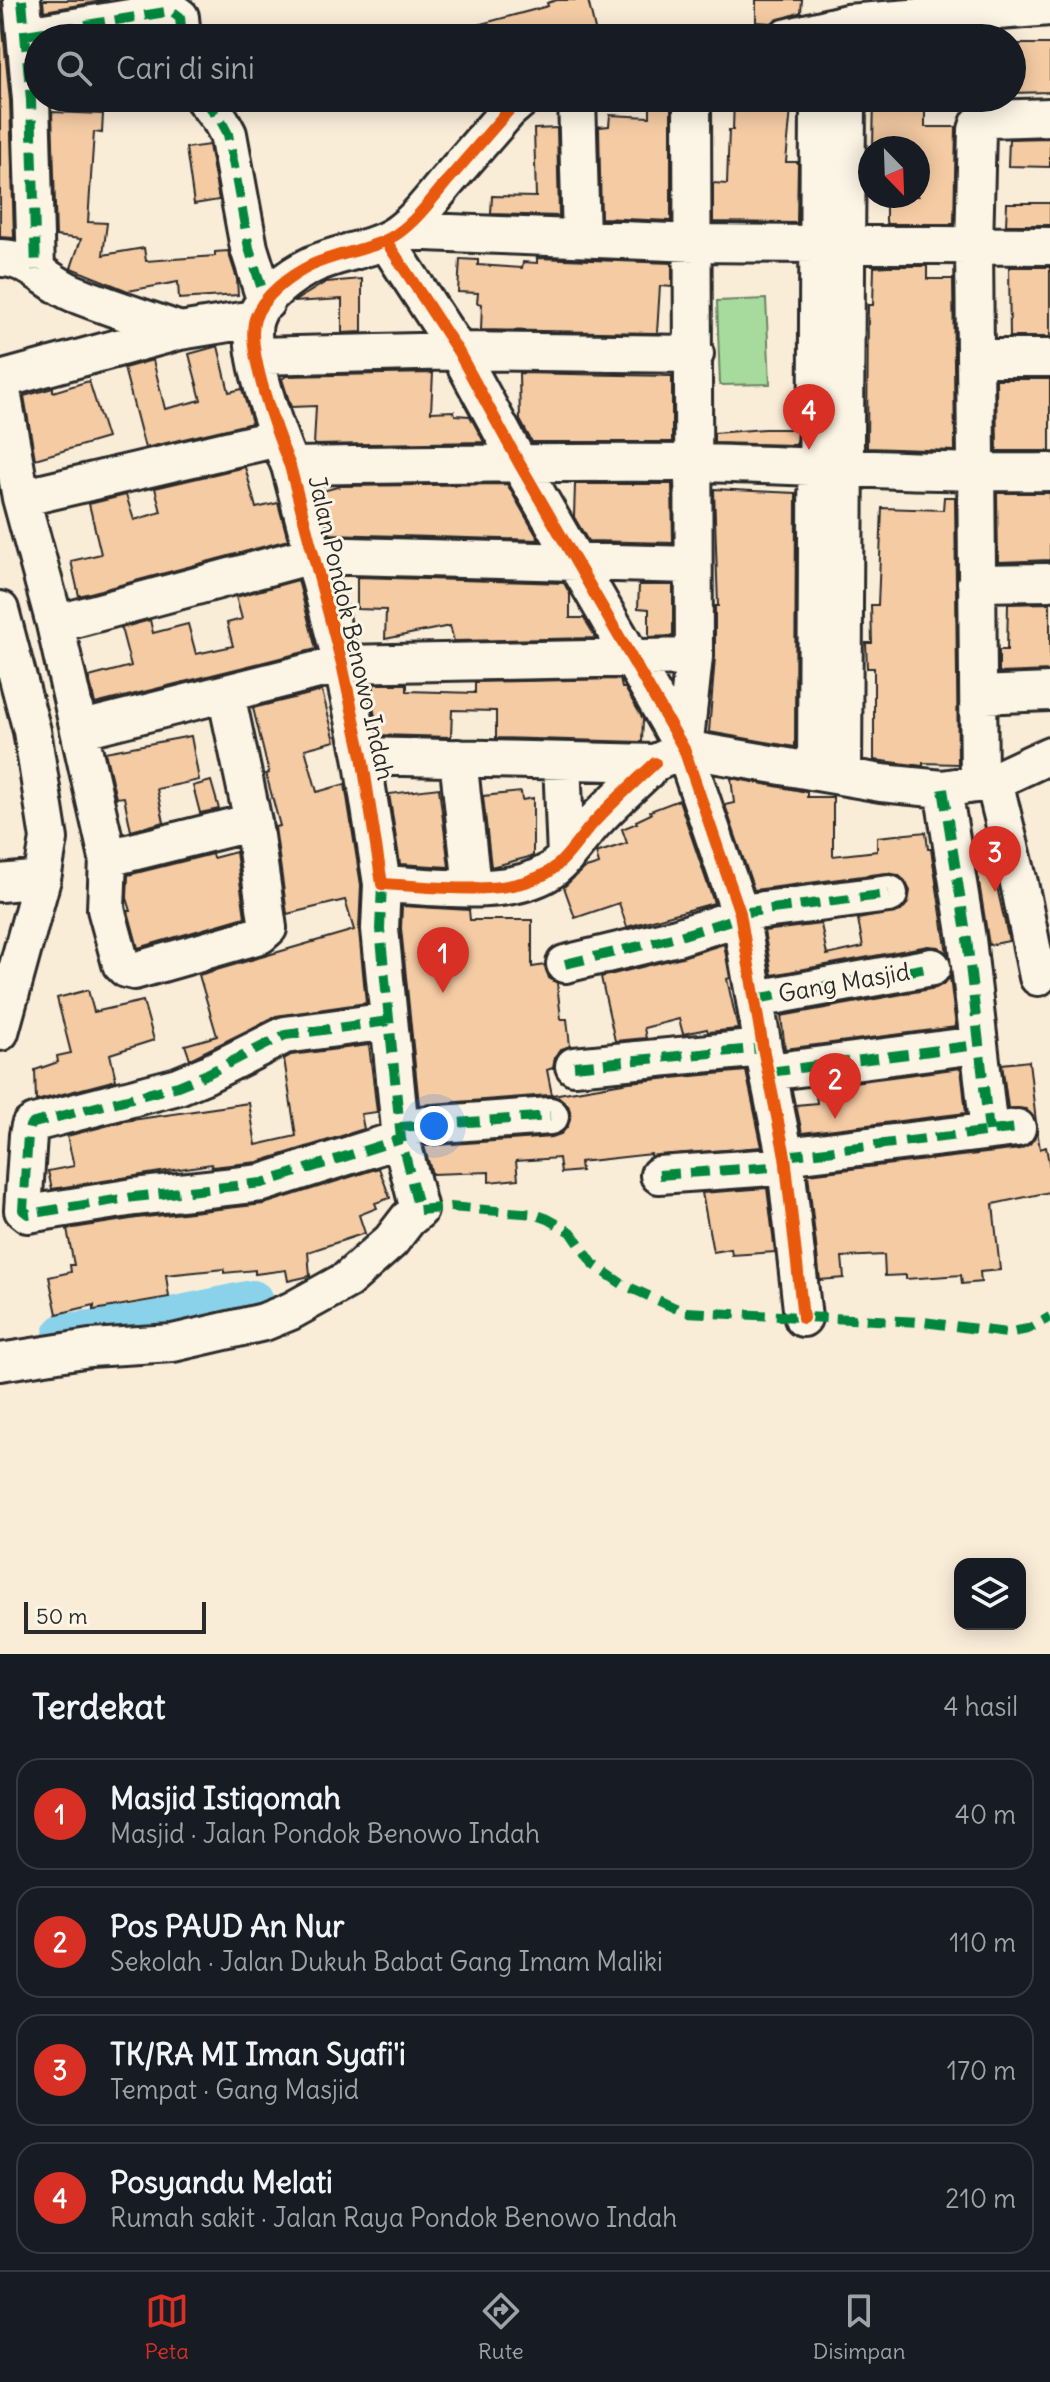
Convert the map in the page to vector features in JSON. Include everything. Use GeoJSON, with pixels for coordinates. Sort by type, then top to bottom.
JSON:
{"type":"FeatureCollection","features":[{"type":"Feature","properties":{"kind":"street"},"geometry":{"type":"LineString","coordinates":[[22,0],[25,24]]}},
{"type":"Feature","properties":{"kind":"street"},"geometry":{"type":"LineString","coordinates":[[826,24],[971,7],[1050,7]]}},
{"type":"Feature","properties":{"kind":"street"},"geometry":{"type":"LineString","coordinates":[[71,24],[137,8],[175,11],[181,24]]}},
{"type":"Feature","properties":{"kind":"street"},"geometry":{"type":"LineString","coordinates":[[31,112],[36,270]]}},
{"type":"Feature","properties":{"kind":"street","name":"Jalan Pondok Benowo Indah"},"geometry":{"type":"LineString","coordinates":[[0,1362],[90,1348],[173,1343],[264,1322],[347,1280],[391,1241],[408,1219],[416,1198],[401,1133],[380,929],[382,884],[362,756],[342,664],[253,344],[260,311],[228,134],[214,112]]}},
{"type":"Feature","properties":{"kind":"street"},"geometry":{"type":"LineString","coordinates":[[394,236],[429,204],[507,112]]}},
{"type":"Feature","properties":{"kind":"street"},"geometry":{"type":"LineString","coordinates":[[577,112],[581,238]]}},
{"type":"Feature","properties":{"kind":"street"},"geometry":{"type":"LineString","coordinates":[[382,884],[472,887],[516,884],[536,879],[566,857],[597,819],[669,756],[694,657],[692,112]]}},
{"type":"Feature","properties":{"kind":"street"},"geometry":{"type":"LineString","coordinates":[[820,112],[834,244]]}},
{"type":"Feature","properties":{"kind":"street"},"geometry":{"type":"LineString","coordinates":[[830,774],[834,244],[846,112]]}},
{"type":"Feature","properties":{"kind":"street"},"geometry":{"type":"LineString","coordinates":[[1038,977],[1019,883],[986,783],[976,583],[974,245],[979,124],[990,119],[1050,117]]}},
{"type":"Feature","properties":{"kind":"street"},"geometry":{"type":"LineString","coordinates":[[394,236],[630,657],[669,756],[740,915],[786,1161],[801,1300]]}},
{"type":"Feature","properties":{"kind":"street"},"geometry":{"type":"LineString","coordinates":[[226,694],[253,822],[267,921],[264,933],[134,971],[126,969],[121,964],[106,909],[108,858],[55,624],[21,498],[0,380],[260,311],[278,288],[310,266],[394,236],[695,243],[1050,246]]}},
{"type":"Feature","properties":{"kind":"street"},"geometry":{"type":"LineString","coordinates":[[0,258],[11,258],[36,270],[70,292],[180,331]]}},
{"type":"Feature","properties":{"kind":"street"},"geometry":{"type":"LineString","coordinates":[[256,356],[458,351],[695,354]]}},
{"type":"Feature","properties":{"kind":"street"},"geometry":{"type":"LineString","coordinates":[[975,358],[1050,358]]}},
{"type":"Feature","properties":{"kind":"street"},"geometry":{"type":"LineString","coordinates":[[21,498],[284,452],[519,463],[693,463],[977,473],[1050,472]]}},
{"type":"Feature","properties":{"kind":"street"},"geometry":{"type":"LineString","coordinates":[[55,624],[312,555],[693,565]]}},
{"type":"Feature","properties":{"kind":"street"},"geometry":{"type":"LineString","coordinates":[[976,583],[1050,582]]}},
{"type":"Feature","properties":{"kind":"street"},"geometry":{"type":"LineString","coordinates":[[0,611],[16,734],[49,839],[42,879],[1,1023]]}},
{"type":"Feature","properties":{"kind":"street"},"geometry":{"type":"LineString","coordinates":[[79,730],[342,664],[694,657]]}},
{"type":"Feature","properties":{"kind":"street"},"geometry":{"type":"LineString","coordinates":[[980,695],[1050,692]]}},
{"type":"Feature","properties":{"kind":"street"},"geometry":{"type":"LineString","coordinates":[[362,756],[562,761],[669,756],[943,789],[986,783],[1050,755]]}},
{"type":"Feature","properties":{"kind":"street"},"geometry":{"type":"LineString","coordinates":[[458,758],[472,887]]}},
{"type":"Feature","properties":{"kind":"street"},"geometry":{"type":"LineString","coordinates":[[562,761],[566,857]]}},
{"type":"Feature","properties":{"kind":"street"},"geometry":{"type":"LineString","coordinates":[[659,1175],[786,1161],[1003,1130],[977,1045],[967,939],[943,789]]}},
{"type":"Feature","properties":{"kind":"street"},"geometry":{"type":"LineString","coordinates":[[108,858],[253,822]]}},
{"type":"Feature","properties":{"kind":"street"},"geometry":{"type":"LineString","coordinates":[[0,883],[42,879]]}},
{"type":"Feature","properties":{"kind":"street"},"geometry":{"type":"LineString","coordinates":[[565,964],[677,937],[740,915],[889,894]]}},
{"type":"Feature","properties":{"kind":"street","name":"Gang Masjid"},"geometry":{"type":"LineString","coordinates":[[756,999],[932,967]]}},
{"type":"Feature","properties":{"kind":"street"},"geometry":{"type":"LineString","coordinates":[[389,1021],[285,1035],[178,1086],[34,1123],[28,1135],[23,1210],[28,1214],[134,1197],[262,1183],[401,1133],[550,1116]]}},
{"type":"Feature","properties":{"kind":"street"},"geometry":{"type":"LineString","coordinates":[[574,1066],[766,1060],[977,1045]]}},
{"type":"Feature","properties":{"kind":"green space"},"geometry":{"type":"Polygon","coordinates":[[[766,299],[770,384],[720,385],[717,301],[766,299]]]}},
{"type":"Feature","properties":{"kind":"building"},"geometry":{"type":"Polygon","coordinates":[[[0,0],[10,101],[14,238],[0,237],[0,0]]]}},
{"type":"Feature","properties":{"kind":"building"},"geometry":{"type":"Polygon","coordinates":[[[43,0],[109,0],[44,11],[43,0]]]}},
{"type":"Feature","properties":{"kind":"building"},"geometry":{"type":"Polygon","coordinates":[[[588,0],[594,24],[481,24],[548,6],[547,3],[588,0]]]}},
{"type":"Feature","properties":{"kind":"building"},"geometry":{"type":"Polygon","coordinates":[[[756,0],[802,0],[801,12],[771,23],[756,22],[756,0]]]}},
{"type":"Feature","properties":{"kind":"building"},"geometry":{"type":"Polygon","coordinates":[[[1026,44],[1050,44],[1050,92],[1026,93],[1026,44]]]}},
{"type":"Feature","properties":{"kind":"building"},"geometry":{"type":"Polygon","coordinates":[[[52,112],[103,114],[102,133],[94,132],[88,222],[107,223],[103,255],[144,248],[146,261],[215,256],[215,252],[228,251],[237,279],[238,295],[179,299],[178,282],[128,291],[71,268],[81,239],[56,236],[52,112]]]}},
{"type":"Feature","properties":{"kind":"building"},"geometry":{"type":"Polygon","coordinates":[[[650,112],[671,112],[671,221],[601,218],[599,127],[609,126],[610,115],[650,117],[650,112]]]}},
{"type":"Feature","properties":{"kind":"building"},"geometry":{"type":"Polygon","coordinates":[[[734,112],[791,112],[786,162],[798,162],[797,223],[713,222],[713,183],[727,184],[729,130],[733,130],[734,112]]]}},
{"type":"Feature","properties":{"kind":"building"},"geometry":{"type":"Polygon","coordinates":[[[874,112],[925,112],[925,127],[956,127],[954,224],[887,224],[886,208],[930,208],[930,136],[873,136],[874,112]]]}},
{"type":"Feature","properties":{"kind":"building"},"geometry":{"type":"Polygon","coordinates":[[[557,128],[559,216],[491,214],[492,196],[536,197],[534,129],[557,128]]]}},
{"type":"Feature","properties":{"kind":"building"},"geometry":{"type":"Polygon","coordinates":[[[1050,138],[1050,167],[1008,166],[1009,139],[1050,138]]]}},
{"type":"Feature","properties":{"kind":"building"},"geometry":{"type":"Polygon","coordinates":[[[209,145],[219,200],[194,204],[186,148],[209,145]]]}},
{"type":"Feature","properties":{"kind":"building"},"geometry":{"type":"Polygon","coordinates":[[[1007,203],[1050,203],[1050,225],[1006,225],[1007,203]]]}},
{"type":"Feature","properties":{"kind":"building"},"geometry":{"type":"Polygon","coordinates":[[[537,258],[672,263],[672,287],[660,286],[657,333],[481,330],[482,304],[477,303],[478,293],[458,292],[460,259],[478,260],[478,265],[522,268],[523,262],[537,263],[537,258]]]}},
{"type":"Feature","properties":{"kind":"building"},"geometry":{"type":"Polygon","coordinates":[[[927,266],[927,279],[953,279],[955,451],[867,448],[868,305],[873,305],[874,267],[927,266]]]}},
{"type":"Feature","properties":{"kind":"building"},"geometry":{"type":"Polygon","coordinates":[[[1009,267],[1050,267],[1050,337],[1010,337],[1009,267]]]}},
{"type":"Feature","properties":{"kind":"building"},"geometry":{"type":"Polygon","coordinates":[[[362,279],[362,332],[342,333],[342,299],[293,302],[326,282],[362,279]]]}},
{"type":"Feature","properties":{"kind":"building"},"geometry":{"type":"Polygon","coordinates":[[[218,346],[229,392],[242,389],[252,423],[145,448],[124,368],[153,360],[165,409],[201,400],[189,354],[218,346]]]}},
{"type":"Feature","properties":{"kind":"building"},"geometry":{"type":"Polygon","coordinates":[[[433,373],[431,412],[454,411],[455,415],[470,416],[484,442],[314,445],[316,406],[291,407],[282,379],[286,376],[433,373]]]}},
{"type":"Feature","properties":{"kind":"building"},"geometry":{"type":"Polygon","coordinates":[[[519,373],[672,376],[672,442],[532,442],[520,420],[519,373]]]}},
{"type":"Feature","properties":{"kind":"building"},"geometry":{"type":"Polygon","coordinates":[[[996,379],[1050,379],[1050,451],[997,451],[996,379]]]}},
{"type":"Feature","properties":{"kind":"building"},"geometry":{"type":"Polygon","coordinates":[[[89,381],[107,438],[35,459],[24,396],[53,388],[53,392],[89,381]]]}},
{"type":"Feature","properties":{"kind":"building"},"geometry":{"type":"Polygon","coordinates":[[[797,429],[796,445],[714,443],[714,433],[797,429]]]}},
{"type":"Feature","properties":{"kind":"building"},"geometry":{"type":"Polygon","coordinates":[[[245,467],[256,508],[278,503],[288,540],[79,596],[71,561],[101,554],[89,504],[126,495],[134,520],[161,512],[155,488],[245,467]]]}},
{"type":"Feature","properties":{"kind":"building"},"geometry":{"type":"Polygon","coordinates":[[[507,484],[539,540],[330,534],[319,492],[341,486],[507,484]]]}},
{"type":"Feature","properties":{"kind":"building"},"geometry":{"type":"Polygon","coordinates":[[[575,484],[672,484],[673,543],[588,541],[574,517],[575,484]]]}},
{"type":"Feature","properties":{"kind":"building"},"geometry":{"type":"Polygon","coordinates":[[[714,489],[796,493],[795,747],[709,732],[715,657],[715,606],[718,606],[714,489]]]}},
{"type":"Feature","properties":{"kind":"building"},"geometry":{"type":"Polygon","coordinates":[[[997,493],[1050,493],[1050,560],[998,562],[997,493]]]}},
{"type":"Feature","properties":{"kind":"building"},"geometry":{"type":"Polygon","coordinates":[[[944,497],[955,497],[958,764],[923,763],[923,766],[874,760],[874,668],[867,668],[866,643],[872,643],[871,605],[878,605],[882,508],[943,510],[944,497]]]}},
{"type":"Feature","properties":{"kind":"building"},"geometry":{"type":"Polygon","coordinates":[[[357,577],[564,583],[570,594],[570,618],[584,618],[596,638],[454,641],[450,626],[385,639],[386,610],[357,609],[357,577]]]}},
{"type":"Feature","properties":{"kind":"building"},"geometry":{"type":"Polygon","coordinates":[[[298,580],[316,649],[95,704],[89,677],[131,666],[121,628],[150,620],[153,633],[188,624],[196,654],[233,646],[227,623],[242,619],[236,597],[298,580]]]}},
{"type":"Feature","properties":{"kind":"building"},"geometry":{"type":"Polygon","coordinates":[[[639,585],[673,585],[673,636],[649,637],[649,609],[638,608],[639,585]]]}},
{"type":"Feature","properties":{"kind":"building"},"geometry":{"type":"Polygon","coordinates":[[[1050,603],[1050,671],[999,673],[999,650],[1007,650],[1008,604],[1050,603]]]}},
{"type":"Feature","properties":{"kind":"building"},"geometry":{"type":"Polygon","coordinates":[[[620,679],[622,688],[625,688],[643,719],[642,742],[496,738],[496,711],[452,710],[451,737],[379,735],[373,707],[374,684],[407,684],[407,691],[475,693],[475,682],[620,679]]]}},
{"type":"Feature","properties":{"kind":"building"},"geometry":{"type":"Polygon","coordinates":[[[322,691],[335,741],[305,749],[317,792],[345,784],[361,885],[359,931],[366,1003],[276,1016],[190,1059],[185,1045],[217,1036],[199,975],[354,930],[345,900],[287,914],[275,827],[280,826],[253,708],[322,691]]]}},
{"type":"Feature","properties":{"kind":"building"},"geometry":{"type":"Polygon","coordinates":[[[191,736],[199,780],[157,789],[164,822],[131,831],[124,797],[116,798],[105,752],[191,736]]]}},
{"type":"Feature","properties":{"kind":"building"},"geometry":{"type":"Polygon","coordinates":[[[731,778],[807,792],[807,797],[833,797],[833,856],[877,851],[877,837],[926,832],[947,953],[938,947],[928,946],[772,975],[764,931],[821,924],[827,955],[863,947],[858,919],[901,911],[908,903],[910,891],[898,875],[886,873],[754,890],[725,805],[734,803],[731,778]]]}},
{"type":"Feature","properties":{"kind":"building"},"geometry":{"type":"Polygon","coordinates":[[[211,781],[219,809],[200,813],[193,786],[211,781]]]}},
{"type":"Feature","properties":{"kind":"building"},"geometry":{"type":"Polygon","coordinates":[[[439,788],[449,867],[400,864],[389,794],[439,788]]]}},
{"type":"Feature","properties":{"kind":"building"},"geometry":{"type":"Polygon","coordinates":[[[521,792],[522,800],[533,798],[533,856],[491,867],[483,796],[521,792]]]}},
{"type":"Feature","properties":{"kind":"building"},"geometry":{"type":"Polygon","coordinates":[[[679,800],[714,903],[627,927],[619,903],[575,918],[564,887],[583,869],[599,864],[596,853],[627,843],[622,829],[651,814],[650,811],[679,800]]]}},
{"type":"Feature","properties":{"kind":"building"},"geometry":{"type":"Polygon","coordinates":[[[987,842],[1009,941],[989,945],[973,845],[987,842]]]}},
{"type":"Feature","properties":{"kind":"building"},"geometry":{"type":"Polygon","coordinates":[[[236,852],[245,917],[138,948],[128,911],[131,911],[127,898],[128,875],[212,854],[213,858],[236,852]]]}},
{"type":"Feature","properties":{"kind":"building"},"geometry":{"type":"Polygon","coordinates":[[[402,906],[469,910],[470,920],[532,920],[532,967],[545,965],[549,978],[557,983],[561,1019],[567,1019],[570,1046],[561,1049],[553,1068],[547,1070],[552,1095],[629,1082],[746,1071],[762,1147],[580,1162],[581,1171],[561,1173],[559,1158],[516,1161],[518,1179],[489,1182],[489,1172],[432,1174],[424,1146],[552,1137],[561,1134],[568,1126],[571,1114],[568,1105],[560,1098],[549,1095],[419,1105],[401,928],[402,906]]]}},
{"type":"Feature","properties":{"kind":"building"},"geometry":{"type":"Polygon","coordinates":[[[724,944],[730,978],[727,979],[738,1029],[708,1032],[707,1029],[683,1034],[679,1019],[644,1028],[646,1038],[615,1041],[601,977],[724,944]]]}},
{"type":"Feature","properties":{"kind":"building"},"geometry":{"type":"Polygon","coordinates":[[[950,977],[956,1027],[785,1049],[781,1016],[936,988],[950,977]]]}},
{"type":"Feature","properties":{"kind":"building"},"geometry":{"type":"Polygon","coordinates":[[[88,990],[94,1012],[143,1001],[154,1040],[110,1054],[116,1080],[36,1101],[35,1070],[58,1062],[57,1056],[71,1053],[57,998],[88,990]]]}},
{"type":"Feature","properties":{"kind":"building"},"geometry":{"type":"Polygon","coordinates":[[[369,1045],[377,1112],[361,1114],[364,1129],[258,1162],[212,1167],[211,1164],[52,1189],[48,1171],[74,1166],[67,1136],[125,1121],[249,1103],[256,1145],[296,1136],[284,1059],[291,1055],[369,1045]]]}},
{"type":"Feature","properties":{"kind":"building"},"geometry":{"type":"Polygon","coordinates":[[[1029,1061],[1036,1122],[1026,1109],[1008,1108],[1002,1064],[1029,1061]]]}},
{"type":"Feature","properties":{"kind":"building"},"geometry":{"type":"Polygon","coordinates":[[[961,1068],[966,1113],[802,1133],[796,1105],[817,1103],[815,1087],[961,1068]]]}},
{"type":"Feature","properties":{"kind":"building"},"geometry":{"type":"Polygon","coordinates":[[[1037,1130],[1040,1149],[1046,1147],[1050,1192],[993,1204],[1000,1270],[980,1272],[981,1282],[962,1284],[961,1275],[906,1279],[906,1275],[885,1276],[884,1255],[842,1257],[844,1278],[820,1280],[808,1174],[1020,1149],[1030,1144],[1037,1130]]]}},
{"type":"Feature","properties":{"kind":"building"},"geometry":{"type":"Polygon","coordinates":[[[379,1168],[390,1198],[375,1203],[377,1208],[359,1215],[365,1233],[308,1252],[310,1276],[288,1281],[286,1270],[255,1274],[255,1270],[224,1273],[224,1269],[166,1275],[169,1297],[94,1310],[94,1305],[57,1314],[49,1277],[71,1272],[70,1265],[74,1265],[67,1229],[264,1204],[379,1168]]]}},
{"type":"Feature","properties":{"kind":"building"},"geometry":{"type":"Polygon","coordinates":[[[767,1188],[775,1252],[732,1255],[731,1249],[713,1252],[702,1193],[767,1188]]]}},
{"type":"Feature","properties":{"kind":"waterway"},"geometry":{"type":"LineString","coordinates":[[65,1335],[134,1327],[252,1302]]}},
{"type":"Feature","properties":{"kind":"marked path"},"geometry":{"type":"LineString","coordinates":[[22,0],[24,24]]}},
{"type":"Feature","properties":{"kind":"marked path"},"geometry":{"type":"LineString","coordinates":[[93,24],[172,11],[180,17],[181,24]]}},
{"type":"Feature","properties":{"kind":"marked path"},"geometry":{"type":"LineString","coordinates":[[31,112],[36,270]]}},
{"type":"Feature","properties":{"kind":"marked path"},"geometry":{"type":"LineString","coordinates":[[214,112],[228,134],[249,248],[266,302]]}},
{"type":"Feature","properties":{"kind":"marked path"},"geometry":{"type":"LineString","coordinates":[[943,789],[967,939],[989,1131]]}},
{"type":"Feature","properties":{"kind":"marked path"},"geometry":{"type":"LineString","coordinates":[[382,884],[380,929],[401,1139],[419,1210],[450,1207],[534,1214],[548,1219],[571,1232],[593,1264],[622,1284],[684,1312],[924,1322],[1007,1333],[1028,1329],[1050,1317]]}},
{"type":"Feature","properties":{"kind":"marked path"},"geometry":{"type":"LineString","coordinates":[[740,913],[889,894]]}},
{"type":"Feature","properties":{"kind":"marked path"},"geometry":{"type":"LineString","coordinates":[[565,964],[677,937],[740,917]]}},
{"type":"Feature","properties":{"kind":"marked path"},"geometry":{"type":"LineString","coordinates":[[756,999],[932,967]]}},
{"type":"Feature","properties":{"kind":"marked path"},"geometry":{"type":"LineString","coordinates":[[389,1021],[285,1035],[178,1086],[34,1123],[28,1135],[23,1210],[28,1214],[134,1197],[262,1183],[401,1139]]}},
{"type":"Feature","properties":{"kind":"marked path"},"geometry":{"type":"LineString","coordinates":[[769,1072],[977,1045]]}},
{"type":"Feature","properties":{"kind":"marked path"},"geometry":{"type":"LineString","coordinates":[[574,1066],[763,1048]]}},
{"type":"Feature","properties":{"kind":"marked path"},"geometry":{"type":"LineString","coordinates":[[400,1127],[550,1116]]}},
{"type":"Feature","properties":{"kind":"marked path"},"geometry":{"type":"LineString","coordinates":[[785,1156],[1017,1128]]}},
{"type":"Feature","properties":{"kind":"marked path"},"geometry":{"type":"LineString","coordinates":[[659,1175],[786,1166]]}},
{"type":"Feature","properties":{"kind":"cycle path"},"geometry":{"type":"LineString","coordinates":[[507,112],[424,209],[397,234],[377,244],[312,265],[295,274],[271,294],[255,319],[253,332],[259,371],[290,466],[342,664],[362,756],[382,884],[466,889],[510,886],[530,881],[561,862],[604,812],[655,763]]}},
{"type":"Feature","properties":{"kind":"cycle path"},"geometry":{"type":"LineString","coordinates":[[386,241],[458,351],[684,749],[740,913],[785,1156],[803,1318]]}},
{"type":"Feature","properties":{"kind":"place","name":"Posyandu Melati"},"geometry":{"type":"Point","coordinates":[809,450]}},
{"type":"Feature","properties":{"kind":"place","name":"TK/RA MI Iman Syafi'i"},"geometry":{"type":"Point","coordinates":[995,892]}},
{"type":"Feature","properties":{"kind":"place","name":"Masjid Istiqomah"},"geometry":{"type":"Point","coordinates":[443,993]}},
{"type":"Feature","properties":{"kind":"place","name":"Pos PAUD An Nur"},"geometry":{"type":"Point","coordinates":[835,1119]}}]}
